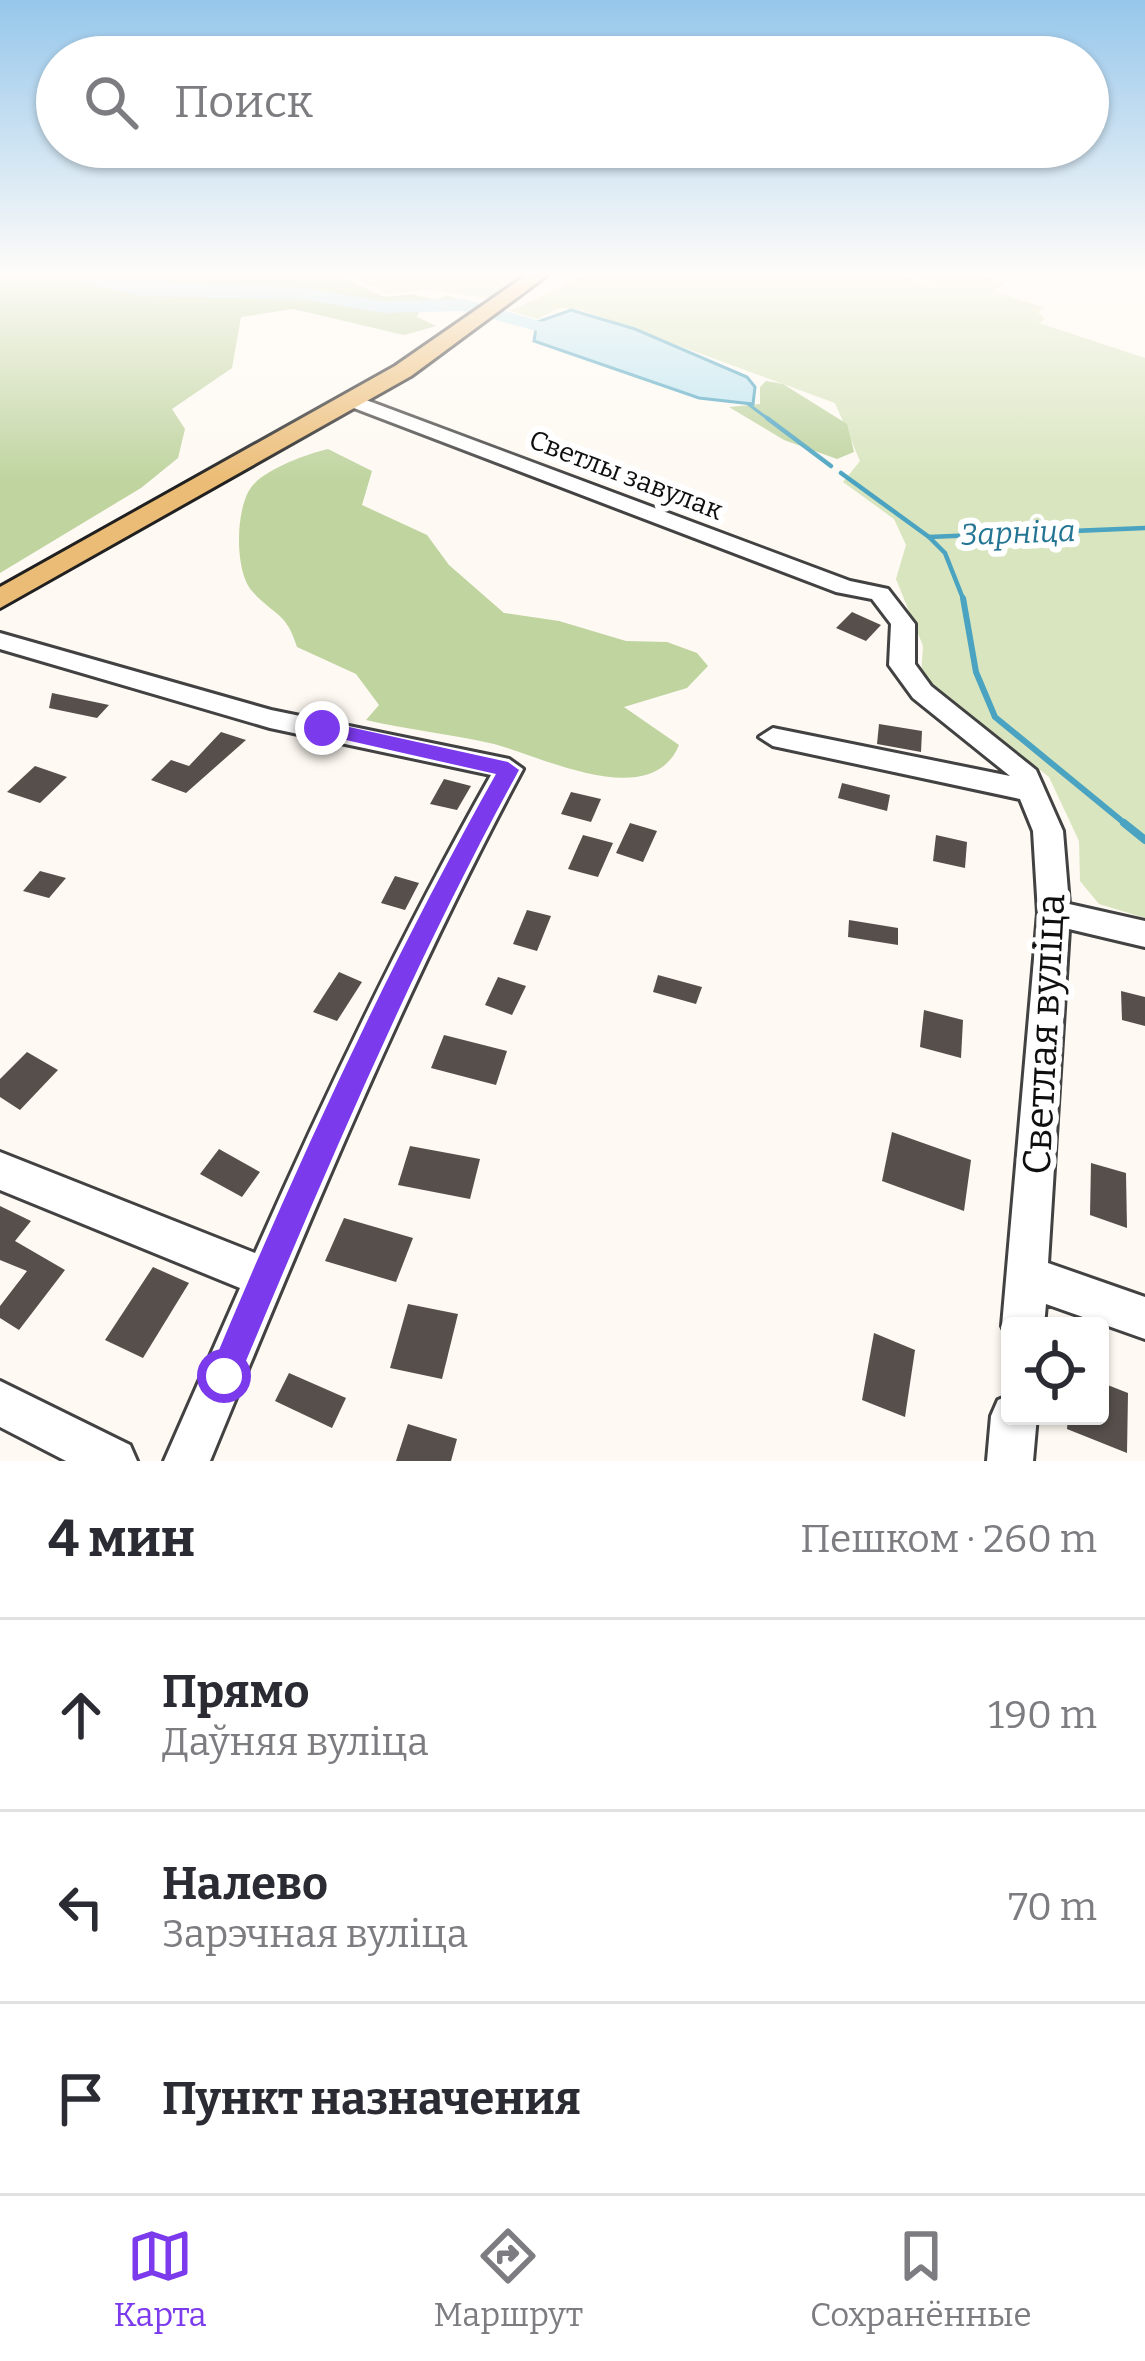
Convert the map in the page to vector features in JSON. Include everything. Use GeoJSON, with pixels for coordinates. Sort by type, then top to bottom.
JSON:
{"type":"FeatureCollection","features":[{"type":"Feature","properties":{"kind":"main road"},"geometry":{"type":"LineString","coordinates":[[0,599],[365,405],[445,344]]}},
{"type":"Feature","properties":{"kind":"street","name":"Светлы завулак"},"geometry":{"type":"LineString","coordinates":[[365,405],[844,587],[880,594]]}},
{"type":"Feature","properties":{"kind":"street","name":"Светлая вуліца"},"geometry":{"type":"LineString","coordinates":[[880,594],[903,624],[902,665],[922,692],[996,745],[1022,770],[1048,830],[1054,913],[1024,1317]]}},
{"type":"Feature","properties":{"kind":"street"},"geometry":{"type":"LineString","coordinates":[[0,641],[269,719],[508,770],[390,997],[187,1461]]}},
{"type":"Feature","properties":{"kind":"street"},"geometry":{"type":"LineString","coordinates":[[773,737],[1033,790]]}},
{"type":"Feature","properties":{"kind":"street"},"geometry":{"type":"LineString","coordinates":[[1054,913],[1145,934]]}},
{"type":"Feature","properties":{"kind":"street"},"geometry":{"type":"LineString","coordinates":[[0,1171],[265,1278]]}},
{"type":"Feature","properties":{"kind":"street"},"geometry":{"type":"LineString","coordinates":[[1028,1277],[1145,1318]]}},
{"type":"Feature","properties":{"kind":"street"},"geometry":{"type":"LineString","coordinates":[[0,1403],[114,1461]]}},
{"type":"Feature","properties":{"kind":"street"},"geometry":{"type":"LineString","coordinates":[[1010,1461],[1013,1425]]}},
{"type":"Feature","properties":{"kind":"green space"},"geometry":{"type":"Polygon","coordinates":[[[0,344],[236,344],[232,368],[172,409],[185,429],[178,458],[141,488],[0,573],[0,344]]]}},
{"type":"Feature","properties":{"kind":"green space"},"geometry":{"type":"Polygon","coordinates":[[[675,344],[1103,344],[1145,358],[1145,918],[1099,904],[1080,881],[1079,841],[1049,777],[921,676],[923,646],[896,579],[906,545],[894,519],[843,482],[860,461],[835,403],[675,344]]]}},
{"type":"Feature","properties":{"kind":"green space"},"geometry":{"type":"Polygon","coordinates":[[[766,381],[783,384],[847,424],[854,452],[837,459],[784,440],[729,407],[760,404],[760,387],[766,381]]]}},
{"type":"Feature","properties":{"kind":"green space"},"geometry":{"type":"Polygon","coordinates":[[[328,449],[372,471],[362,505],[427,535],[449,565],[504,613],[559,621],[626,641],[667,642],[697,653],[708,666],[687,688],[624,707],[679,745],[665,765],[645,775],[594,774],[494,744],[366,720],[379,705],[356,674],[297,647],[284,620],[252,591],[242,569],[240,522],[253,485],[278,467],[328,449]]]}},
{"type":"Feature","properties":{"kind":"water"},"geometry":{"type":"Polygon","coordinates":[[[543,344],[670,344],[747,377],[755,387],[753,404],[699,398],[543,344]]]}},
{"type":"Feature","properties":{"kind":"building"},"geometry":{"type":"Polygon","coordinates":[[[852,612],[881,625],[866,641],[836,628],[852,612]]]}},
{"type":"Feature","properties":{"kind":"building"},"geometry":{"type":"Polygon","coordinates":[[[52,693],[109,705],[97,718],[49,708],[52,693]]]}},
{"type":"Feature","properties":{"kind":"building"},"geometry":{"type":"Polygon","coordinates":[[[879,724],[922,731],[921,752],[877,744],[879,724]]]}},
{"type":"Feature","properties":{"kind":"building"},"geometry":{"type":"Polygon","coordinates":[[[221,732],[246,740],[186,793],[151,780],[171,760],[189,766],[221,732]]]}},
{"type":"Feature","properties":{"kind":"building"},"geometry":{"type":"Polygon","coordinates":[[[35,766],[67,777],[40,803],[7,792],[35,766]]]}},
{"type":"Feature","properties":{"kind":"building"},"geometry":{"type":"Polygon","coordinates":[[[444,779],[471,786],[457,810],[430,804],[444,779]]]}},
{"type":"Feature","properties":{"kind":"building"},"geometry":{"type":"Polygon","coordinates":[[[842,783],[890,795],[887,811],[838,798],[842,783]]]}},
{"type":"Feature","properties":{"kind":"building"},"geometry":{"type":"Polygon","coordinates":[[[571,792],[601,799],[591,822],[561,814],[571,792]]]}},
{"type":"Feature","properties":{"kind":"building"},"geometry":{"type":"Polygon","coordinates":[[[630,823],[657,831],[643,862],[616,853],[630,823]]]}},
{"type":"Feature","properties":{"kind":"building"},"geometry":{"type":"Polygon","coordinates":[[[583,835],[613,843],[598,877],[568,869],[583,835]]]}},
{"type":"Feature","properties":{"kind":"building"},"geometry":{"type":"Polygon","coordinates":[[[936,835],[967,842],[965,868],[933,861],[936,835]]]}},
{"type":"Feature","properties":{"kind":"building"},"geometry":{"type":"Polygon","coordinates":[[[40,871],[66,878],[49,898],[23,891],[40,871]]]}},
{"type":"Feature","properties":{"kind":"building"},"geometry":{"type":"Polygon","coordinates":[[[395,876],[419,883],[405,910],[381,903],[395,876]]]}},
{"type":"Feature","properties":{"kind":"building"},"geometry":{"type":"Polygon","coordinates":[[[527,910],[551,916],[537,951],[513,944],[527,910]]]}},
{"type":"Feature","properties":{"kind":"building"},"geometry":{"type":"Polygon","coordinates":[[[849,920],[898,928],[898,945],[848,937],[849,920]]]}},
{"type":"Feature","properties":{"kind":"building"},"geometry":{"type":"Polygon","coordinates":[[[339,972],[362,982],[337,1021],[313,1012],[339,972]]]}},
{"type":"Feature","properties":{"kind":"building"},"geometry":{"type":"Polygon","coordinates":[[[658,975],[702,987],[696,1004],[653,992],[658,975]]]}},
{"type":"Feature","properties":{"kind":"building"},"geometry":{"type":"Polygon","coordinates":[[[498,977],[526,986],[512,1015],[485,1005],[498,977]]]}},
{"type":"Feature","properties":{"kind":"building"},"geometry":{"type":"Polygon","coordinates":[[[1121,991],[1145,997],[1145,1026],[1122,1020],[1121,991]]]}},
{"type":"Feature","properties":{"kind":"building"},"geometry":{"type":"Polygon","coordinates":[[[924,1010],[963,1020],[961,1058],[920,1047],[924,1010]]]}},
{"type":"Feature","properties":{"kind":"building"},"geometry":{"type":"Polygon","coordinates":[[[444,1035],[507,1051],[496,1085],[431,1068],[444,1035]]]}},
{"type":"Feature","properties":{"kind":"building"},"geometry":{"type":"Polygon","coordinates":[[[27,1052],[58,1070],[20,1110],[0,1097],[0,1079],[27,1052]]]}},
{"type":"Feature","properties":{"kind":"building"},"geometry":{"type":"Polygon","coordinates":[[[892,1132],[971,1160],[964,1211],[882,1181],[892,1132]]]}},
{"type":"Feature","properties":{"kind":"building"},"geometry":{"type":"Polygon","coordinates":[[[410,1146],[480,1159],[470,1199],[398,1185],[410,1146]]]}},
{"type":"Feature","properties":{"kind":"building"},"geometry":{"type":"Polygon","coordinates":[[[219,1149],[260,1172],[242,1197],[200,1174],[219,1149]]]}},
{"type":"Feature","properties":{"kind":"building"},"geometry":{"type":"Polygon","coordinates":[[[1091,1163],[1126,1173],[1127,1228],[1090,1215],[1091,1163]]]}},
{"type":"Feature","properties":{"kind":"building"},"geometry":{"type":"Polygon","coordinates":[[[0,1206],[31,1221],[15,1241],[65,1270],[19,1330],[0,1318],[0,1306],[27,1271],[0,1260],[0,1206]]]}},
{"type":"Feature","properties":{"kind":"building"},"geometry":{"type":"Polygon","coordinates":[[[344,1218],[413,1238],[396,1282],[325,1261],[344,1218]]]}},
{"type":"Feature","properties":{"kind":"building"},"geometry":{"type":"Polygon","coordinates":[[[153,1267],[189,1283],[143,1358],[105,1340],[153,1267]]]}},
{"type":"Feature","properties":{"kind":"building"},"geometry":{"type":"Polygon","coordinates":[[[408,1304],[458,1314],[442,1379],[390,1368],[408,1304]]]}},
{"type":"Feature","properties":{"kind":"building"},"geometry":{"type":"Polygon","coordinates":[[[874,1333],[915,1350],[905,1417],[862,1400],[874,1333]]]}},
{"type":"Feature","properties":{"kind":"building"},"geometry":{"type":"Polygon","coordinates":[[[289,1373],[346,1398],[332,1428],[275,1401],[289,1373]]]}},
{"type":"Feature","properties":{"kind":"building"},"geometry":{"type":"Polygon","coordinates":[[[1109,1386],[1128,1393],[1127,1453],[1067,1429],[1067,1425],[1109,1425],[1109,1386]]]}},
{"type":"Feature","properties":{"kind":"building"},"geometry":{"type":"Polygon","coordinates":[[[408,1424],[457,1439],[451,1461],[396,1461],[408,1424]]]}},
{"type":"Feature","properties":{"kind":"waterway","name":"Зарніца"},"geometry":{"type":"LineString","coordinates":[[748,404],[771,421]]}},
{"type":"Feature","properties":{"kind":"waterway","name":"Зарніца"},"geometry":{"type":"LineString","coordinates":[[767,418],[771,421]]}},
{"type":"Feature","properties":{"kind":"waterway","name":"Зарніца"},"geometry":{"type":"LineString","coordinates":[[771,421],[831,466]]}},
{"type":"Feature","properties":{"kind":"waterway","name":"Зарніца"},"geometry":{"type":"LineString","coordinates":[[841,473],[929,537]]}},
{"type":"Feature","properties":{"kind":"waterway","name":"Зарніца"},"geometry":{"type":"LineString","coordinates":[[929,537],[1145,528]]}},
{"type":"Feature","properties":{"kind":"waterway"},"geometry":{"type":"LineString","coordinates":[[929,537],[945,553],[963,599]]}},
{"type":"Feature","properties":{"kind":"waterway"},"geometry":{"type":"LineString","coordinates":[[963,599],[976,672],[995,717],[1128,826]]}},
{"type":"Feature","properties":{"kind":"waterway"},"geometry":{"type":"LineString","coordinates":[[1124,823],[1145,840]]}},
{"type":"Feature","properties":{"kind":"route"},"geometry":{"type":"LineString","coordinates":[[224,1376],[349,1082],[434,905],[508,770],[322,728]]}}]}
